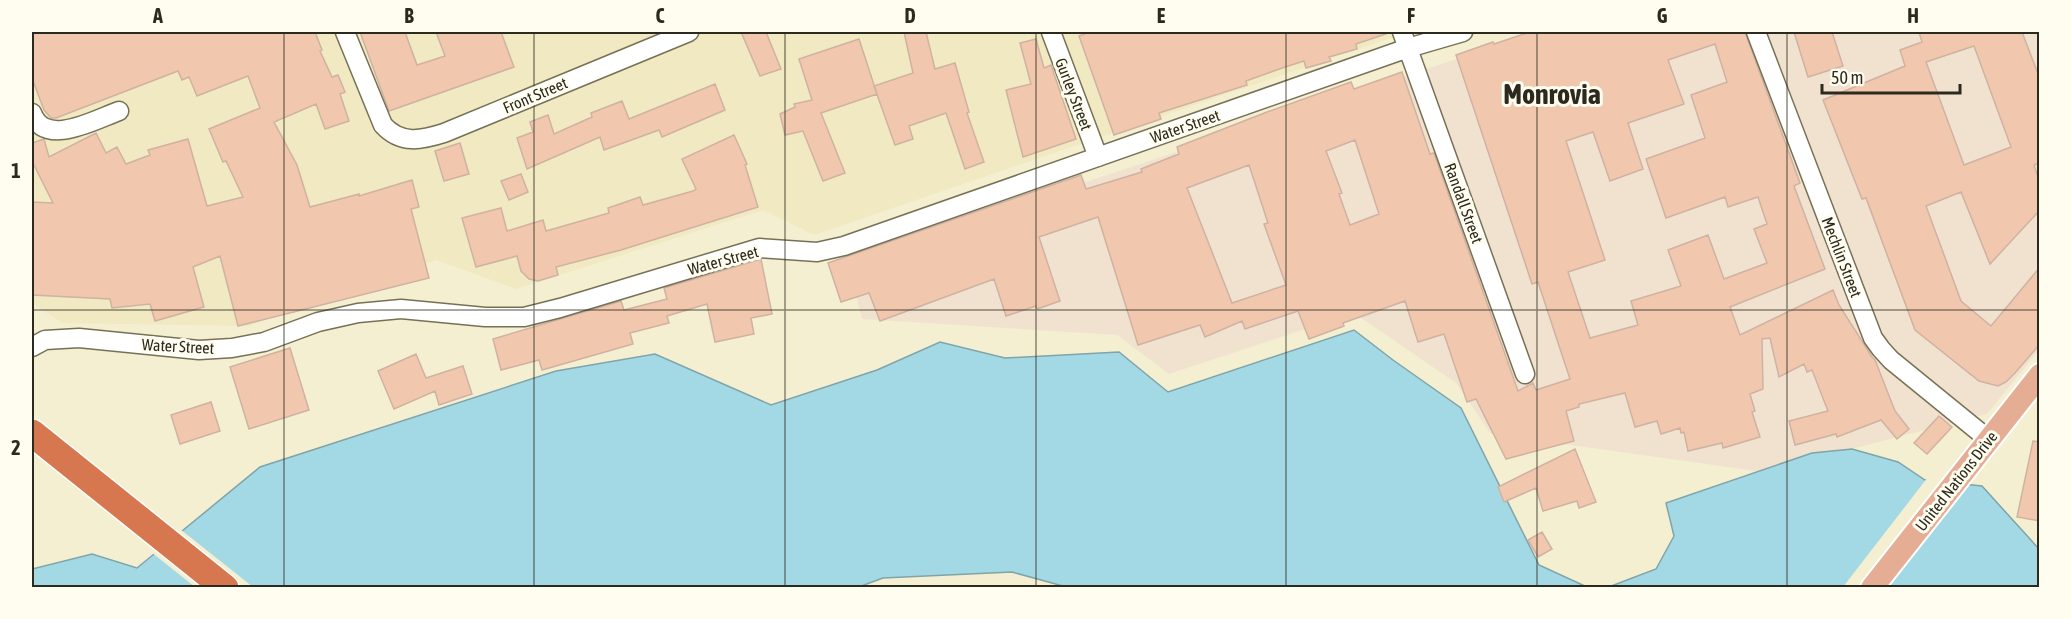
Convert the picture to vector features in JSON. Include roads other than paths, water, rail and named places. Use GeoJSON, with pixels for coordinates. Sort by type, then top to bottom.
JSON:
{"type":"FeatureCollection","features":[{"type":"Feature","properties":{"kind":"highway"},"geometry":{"type":"LineString","coordinates":[[32,433],[225,588]]}},
{"type":"Feature","properties":{"kind":"main road","name":"United Nations Drive"},"geometry":{"type":"LineString","coordinates":[[1872,588],[2040,375]]}},
{"type":"Feature","properties":{"kind":"street","name":"Front Street"},"geometry":{"type":"LineString","coordinates":[[345,32],[383,125],[404,139],[427,139],[688,32]]}},
{"type":"Feature","properties":{"kind":"street","name":"Gurley Street"},"geometry":{"type":"LineString","coordinates":[[1051,32],[1098,157]]}},
{"type":"Feature","properties":{"kind":"street","name":"Water Street"},"geometry":{"type":"LineString","coordinates":[[36,339],[79,338],[199,350],[264,342],[318,322],[358,313],[401,309],[485,317],[524,317],[759,248],[817,252],[844,246],[1098,157],[1405,40],[1463,32]]}},
{"type":"Feature","properties":{"kind":"street","name":"Mechlin Street"},"geometry":{"type":"LineString","coordinates":[[1756,32],[1873,338],[1892,360],[1988,439]]}},
{"type":"Feature","properties":{"kind":"street","name":"Randall Street"},"geometry":{"type":"LineString","coordinates":[[1405,40],[1526,374]]}},
{"type":"Feature","properties":{"kind":"street"},"geometry":{"type":"LineString","coordinates":[[32,113],[39,125],[46,129],[59,131],[120,111]]}},
{"type":"Feature","properties":{"kind":"water"},"geometry":{"type":"Polygon","coordinates":[[[1354,330],[1461,408],[1539,565],[1587,587],[1070,588],[1012,572],[883,578],[856,588],[32,588],[32,569],[92,554],[137,568],[260,467],[556,371],[655,354],[771,405],[877,370],[940,342],[1005,358],[1119,352],[1168,392],[1354,330]]]}},
{"type":"Feature","properties":{"kind":"water"},"geometry":{"type":"Polygon","coordinates":[[[1852,449],[1898,462],[1925,480],[1982,486],[2039,549],[2039,587],[1606,588],[1656,569],[1674,536],[1666,503],[1812,453],[1852,449]]]}},
{"type":"Feature","properties":{"kind":"district","name":"Monrovia"},"geometry":{"type":"Point","coordinates":[1552,94]}}]}
